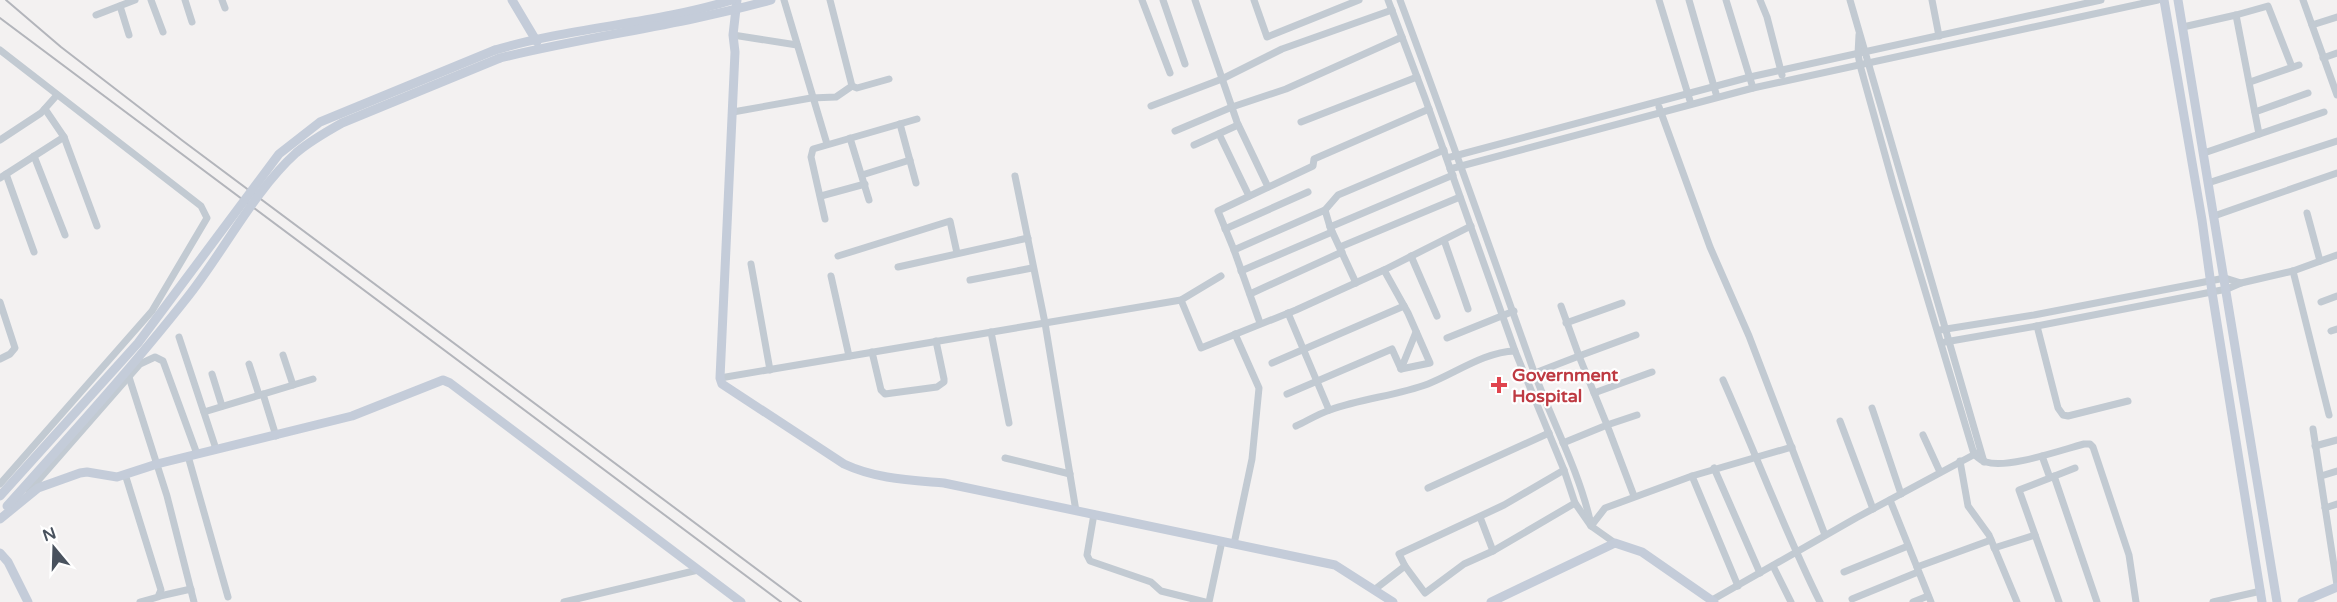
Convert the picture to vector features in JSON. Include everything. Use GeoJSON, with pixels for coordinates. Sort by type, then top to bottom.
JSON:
{"type":"FeatureCollection","features":[{"type":"Feature","properties":{"kind":"street"},"geometry":{"type":"LineString","coordinates":[[96,15],[135,0]]}},
{"type":"Feature","properties":{"kind":"street"},"geometry":{"type":"LineString","coordinates":[[151,0],[164,32]]}},
{"type":"Feature","properties":{"kind":"street"},"geometry":{"type":"LineString","coordinates":[[185,0],[192,22]]}},
{"type":"Feature","properties":{"kind":"street"},"geometry":{"type":"LineString","coordinates":[[512,0],[540,48]]}},
{"type":"Feature","properties":{"kind":"street"},"geometry":{"type":"LineString","coordinates":[[0,517],[7,506],[141,355],[189,296],[270,181],[295,153],[317,136],[535,38],[731,4],[771,0]]}},
{"type":"Feature","properties":{"kind":"street"},"geometry":{"type":"LineString","coordinates":[[784,0],[827,144]]}},
{"type":"Feature","properties":{"kind":"street"},"geometry":{"type":"LineString","coordinates":[[830,0],[852,86]]}},
{"type":"Feature","properties":{"kind":"street"},"geometry":{"type":"LineString","coordinates":[[1142,0],[1170,73]]}},
{"type":"Feature","properties":{"kind":"street"},"geometry":{"type":"LineString","coordinates":[[1162,0],[1185,64]]}},
{"type":"Feature","properties":{"kind":"street"},"geometry":{"type":"LineString","coordinates":[[1195,0],[1238,125],[1268,187]]}},
{"type":"Feature","properties":{"kind":"street"},"geometry":{"type":"LineString","coordinates":[[1254,0],[1267,37],[1359,0]]}},
{"type":"Feature","properties":{"kind":"street"},"geometry":{"type":"LineString","coordinates":[[1388,0],[1515,351],[1575,502],[1591,526],[1616,543],[1642,552],[1713,601],[1873,509],[1982,450]]}},
{"type":"Feature","properties":{"kind":"street"},"geometry":{"type":"LineString","coordinates":[[1400,0],[1535,373],[1585,497],[1591,526]]}},
{"type":"Feature","properties":{"kind":"street"},"geometry":{"type":"LineString","coordinates":[[1659,0],[1690,104]]}},
{"type":"Feature","properties":{"kind":"street"},"geometry":{"type":"LineString","coordinates":[[1689,0],[1717,97]]}},
{"type":"Feature","properties":{"kind":"street"},"geometry":{"type":"LineString","coordinates":[[1726,0],[1753,88]]}},
{"type":"Feature","properties":{"kind":"street"},"geometry":{"type":"LineString","coordinates":[[1760,0],[1767,17],[1784,81]]}},
{"type":"Feature","properties":{"kind":"street"},"geometry":{"type":"LineString","coordinates":[[1850,0],[1864,64],[1940,330],[1982,450],[1984,462]]}},
{"type":"Feature","properties":{"kind":"street"},"geometry":{"type":"LineString","coordinates":[[1932,0],[1940,36]]}},
{"type":"Feature","properties":{"kind":"street"},"geometry":{"type":"LineString","coordinates":[[1447,158],[1750,77],[2101,0]]}},
{"type":"Feature","properties":{"kind":"street"},"geometry":{"type":"LineString","coordinates":[[1241,271],[1462,167],[1661,111],[1753,88],[2158,0]]}},
{"type":"Feature","properties":{"kind":"street"},"geometry":{"type":"LineString","coordinates":[[2164,0],[2202,220],[2262,602]]}},
{"type":"Feature","properties":{"kind":"street"},"geometry":{"type":"LineString","coordinates":[[2179,0],[2277,602]]}},
{"type":"Feature","properties":{"kind":"street"},"geometry":{"type":"LineString","coordinates":[[2304,0],[2337,94]]}},
{"type":"Feature","properties":{"kind":"street"},"geometry":{"type":"LineString","coordinates":[[731,4],[735,52],[720,378],[722,384],[844,464],[861,472],[883,477],[944,483],[1335,565],[1393,602]]}},
{"type":"Feature","properties":{"kind":"street"},"geometry":{"type":"LineString","coordinates":[[0,496],[138,343],[279,154],[320,122],[497,54],[540,48],[731,4]]}},
{"type":"Feature","properties":{"kind":"street"},"geometry":{"type":"LineString","coordinates":[[120,6],[129,35]]}},
{"type":"Feature","properties":{"kind":"street"},"geometry":{"type":"LineString","coordinates":[[2183,27],[2268,6],[2295,66],[2250,82]]}},
{"type":"Feature","properties":{"kind":"street"},"geometry":{"type":"LineString","coordinates":[[1151,106],[1222,79],[1282,49],[1392,10]]}},
{"type":"Feature","properties":{"kind":"street"},"geometry":{"type":"LineString","coordinates":[[2236,15],[2259,134]]}},
{"type":"Feature","properties":{"kind":"street"},"geometry":{"type":"LineString","coordinates":[[2312,25],[2337,17]]}},
{"type":"Feature","properties":{"kind":"street"},"geometry":{"type":"LineString","coordinates":[[733,32],[797,45]]}},
{"type":"Feature","properties":{"kind":"street"},"geometry":{"type":"LineString","coordinates":[[1175,130],[1232,107],[1287,89],[1402,37]]}},
{"type":"Feature","properties":{"kind":"street"},"geometry":{"type":"LineString","coordinates":[[0,51],[201,206],[207,218],[152,311],[0,484]]}},
{"type":"Feature","properties":{"kind":"street"},"geometry":{"type":"LineString","coordinates":[[2324,58],[2337,53]]}},
{"type":"Feature","properties":{"kind":"street"},"geometry":{"type":"LineString","coordinates":[[1301,123],[1417,77]]}},
{"type":"Feature","properties":{"kind":"street"},"geometry":{"type":"LineString","coordinates":[[852,86],[857,88],[889,79]]}},
{"type":"Feature","properties":{"kind":"street"},"geometry":{"type":"LineString","coordinates":[[733,112],[812,98],[836,98],[852,86]]}},
{"type":"Feature","properties":{"kind":"street"},"geometry":{"type":"LineString","coordinates":[[2255,112],[2308,93]]}},
{"type":"Feature","properties":{"kind":"street"},"geometry":{"type":"LineString","coordinates":[[0,140],[45,108],[57,95]]}},
{"type":"Feature","properties":{"kind":"street"},"geometry":{"type":"LineString","coordinates":[[1657,101],[1713,254],[1749,336],[1825,536]]}},
{"type":"Feature","properties":{"kind":"street"},"geometry":{"type":"LineString","coordinates":[[45,108],[64,136],[97,226]]}},
{"type":"Feature","properties":{"kind":"street"},"geometry":{"type":"LineString","coordinates":[[1260,323],[1218,211],[1313,166],[1314,159],[1429,110]]}},
{"type":"Feature","properties":{"kind":"street"},"geometry":{"type":"LineString","coordinates":[[2204,153],[2324,112]]}},
{"type":"Feature","properties":{"kind":"street"},"geometry":{"type":"LineString","coordinates":[[825,219],[811,151],[815,147],[917,119]]}},
{"type":"Feature","properties":{"kind":"street"},"geometry":{"type":"LineString","coordinates":[[900,124],[916,183]]}},
{"type":"Feature","properties":{"kind":"street"},"geometry":{"type":"LineString","coordinates":[[1194,145],[1238,125]]}},
{"type":"Feature","properties":{"kind":"street"},"geometry":{"type":"LineString","coordinates":[[1219,134],[1249,196]]}},
{"type":"Feature","properties":{"kind":"street"},"geometry":{"type":"LineString","coordinates":[[34,252],[3,176],[64,136]]}},
{"type":"Feature","properties":{"kind":"street"},"geometry":{"type":"LineString","coordinates":[[850,138],[869,200]]}},
{"type":"Feature","properties":{"kind":"street"},"geometry":{"type":"LineString","coordinates":[[2208,183],[2337,141]]}},
{"type":"Feature","properties":{"kind":"street"},"geometry":{"type":"LineString","coordinates":[[1234,250],[1324,210],[1338,195],[1443,150]]}},
{"type":"Feature","properties":{"kind":"street"},"geometry":{"type":"LineString","coordinates":[[34,156],[65,235]]}},
{"type":"Feature","properties":{"kind":"street"},"geometry":{"type":"LineString","coordinates":[[862,175],[910,160]]}},
{"type":"Feature","properties":{"kind":"street"},"geometry":{"type":"LineString","coordinates":[[2214,216],[2337,173]]}},
{"type":"Feature","properties":{"kind":"street"},"geometry":{"type":"LineString","coordinates":[[1015,176],[1045,323],[1076,511]]}},
{"type":"Feature","properties":{"kind":"street"},"geometry":{"type":"LineString","coordinates":[[821,196],[864,184]]}},
{"type":"Feature","properties":{"kind":"street"},"geometry":{"type":"LineString","coordinates":[[1225,229],[1308,192]]}},
{"type":"Feature","properties":{"kind":"street"},"geometry":{"type":"LineString","coordinates":[[1250,294],[1460,197]]}},
{"type":"Feature","properties":{"kind":"street"},"geometry":{"type":"LineString","coordinates":[[1324,210],[1356,283]]}},
{"type":"Feature","properties":{"kind":"street"},"geometry":{"type":"LineString","coordinates":[[2307,213],[2320,261]]}},
{"type":"Feature","properties":{"kind":"street"},"geometry":{"type":"LineString","coordinates":[[838,256],[950,221],[957,253]]}},
{"type":"Feature","properties":{"kind":"street"},"geometry":{"type":"LineString","coordinates":[[1181,300],[1201,348],[1356,283],[1471,226]]}},
{"type":"Feature","properties":{"kind":"street"},"geometry":{"type":"LineString","coordinates":[[898,267],[1028,238]]}},
{"type":"Feature","properties":{"kind":"street"},"geometry":{"type":"LineString","coordinates":[[1444,240],[1468,309]]}},
{"type":"Feature","properties":{"kind":"street"},"geometry":{"type":"LineString","coordinates":[[1944,342],[2227,289],[2241,283],[2294,271],[2337,255]]}},
{"type":"Feature","properties":{"kind":"street"},"geometry":{"type":"LineString","coordinates":[[1412,256],[1437,316]]}},
{"type":"Feature","properties":{"kind":"street"},"geometry":{"type":"LineString","coordinates":[[751,264],[770,370]]}},
{"type":"Feature","properties":{"kind":"street"},"geometry":{"type":"LineString","coordinates":[[970,280],[1032,267]]}},
{"type":"Feature","properties":{"kind":"street"},"geometry":{"type":"LineString","coordinates":[[1384,270],[1404,306],[1430,363],[1401,369]]}},
{"type":"Feature","properties":{"kind":"street"},"geometry":{"type":"LineString","coordinates":[[2294,271],[2329,415]]}},
{"type":"Feature","properties":{"kind":"street"},"geometry":{"type":"LineString","coordinates":[[831,276],[849,356]]}},
{"type":"Feature","properties":{"kind":"street"},"geometry":{"type":"LineString","coordinates":[[720,378],[1181,300],[1221,276]]}},
{"type":"Feature","properties":{"kind":"street"},"geometry":{"type":"LineString","coordinates":[[1940,330],[2034,315],[2225,278],[2241,283]]}},
{"type":"Feature","properties":{"kind":"street"},"geometry":{"type":"LineString","coordinates":[[2321,302],[2337,296]]}},
{"type":"Feature","properties":{"kind":"street"},"geometry":{"type":"LineString","coordinates":[[0,302],[15,348],[10,354],[0,358]]}},
{"type":"Feature","properties":{"kind":"street"},"geometry":{"type":"LineString","coordinates":[[1566,323],[1622,303]]}},
{"type":"Feature","properties":{"kind":"street"},"geometry":{"type":"LineString","coordinates":[[1272,363],[1404,306]]}},
{"type":"Feature","properties":{"kind":"street"},"geometry":{"type":"LineString","coordinates":[[1561,306],[1634,496]]}},
{"type":"Feature","properties":{"kind":"street"},"geometry":{"type":"LineString","coordinates":[[1447,338],[1514,311]]}},
{"type":"Feature","properties":{"kind":"street"},"geometry":{"type":"LineString","coordinates":[[1288,313],[1329,410]]}},
{"type":"Feature","properties":{"kind":"street"},"geometry":{"type":"LineString","coordinates":[[2037,326],[2058,408],[2063,416],[2128,401]]}},
{"type":"Feature","properties":{"kind":"street"},"geometry":{"type":"LineString","coordinates":[[991,332],[1009,423]]}},
{"type":"Feature","properties":{"kind":"street"},"geometry":{"type":"LineString","coordinates":[[1401,369],[1416,332]]}},
{"type":"Feature","properties":{"kind":"street"},"geometry":{"type":"LineString","coordinates":[[1234,544],[1252,459],[1259,388],[1235,334]]}},
{"type":"Feature","properties":{"kind":"street"},"geometry":{"type":"LineString","coordinates":[[1535,373],[1636,335]]}},
{"type":"Feature","properties":{"kind":"street"},"geometry":{"type":"LineString","coordinates":[[179,337],[216,449]]}},
{"type":"Feature","properties":{"kind":"street"},"geometry":{"type":"LineString","coordinates":[[872,352],[881,390],[885,394],[937,387],[944,382],[944,379],[936,341]]}},
{"type":"Feature","properties":{"kind":"street"},"geometry":{"type":"LineString","coordinates":[[1944,342],[1974,454],[1984,462],[2005,462],[2042,456],[2084,444],[2094,447],[2128,555],[2136,602]]}},
{"type":"Feature","properties":{"kind":"street"},"geometry":{"type":"LineString","coordinates":[[1287,394],[1392,349],[1401,369]]}},
{"type":"Feature","properties":{"kind":"street"},"geometry":{"type":"LineString","coordinates":[[1296,426],[1329,410],[1395,395],[1430,383],[1478,361],[1507,351],[1515,351]]}},
{"type":"Feature","properties":{"kind":"street"},"geometry":{"type":"LineString","coordinates":[[283,355],[293,385]]}},
{"type":"Feature","properties":{"kind":"street"},"geometry":{"type":"LineString","coordinates":[[19,502],[142,363],[155,357],[161,358],[192,455],[228,597]]}},
{"type":"Feature","properties":{"kind":"street"},"geometry":{"type":"LineString","coordinates":[[249,363],[276,436]]}},
{"type":"Feature","properties":{"kind":"street"},"geometry":{"type":"LineString","coordinates":[[1594,393],[1652,372]]}},
{"type":"Feature","properties":{"kind":"street"},"geometry":{"type":"LineString","coordinates":[[212,374],[222,406]]}},
{"type":"Feature","properties":{"kind":"street"},"geometry":{"type":"LineString","coordinates":[[129,377],[157,464],[194,602]]}},
{"type":"Feature","properties":{"kind":"street"},"geometry":{"type":"LineString","coordinates":[[204,411],[313,380]]}},
{"type":"Feature","properties":{"kind":"street"},"geometry":{"type":"LineString","coordinates":[[1723,380],[1758,458],[1796,553],[1820,602]]}},
{"type":"Feature","properties":{"kind":"street"},"geometry":{"type":"LineString","coordinates":[[0,517],[38,488],[80,473],[87,472],[114,478],[157,464],[352,416],[437,382],[447,381],[741,602]]}},
{"type":"Feature","properties":{"kind":"street"},"geometry":{"type":"LineString","coordinates":[[1872,408],[1901,494]]}},
{"type":"Feature","properties":{"kind":"street"},"geometry":{"type":"LineString","coordinates":[[1563,443],[1637,414]]}},
{"type":"Feature","properties":{"kind":"street"},"geometry":{"type":"LineString","coordinates":[[1840,421],[1873,509]]}},
{"type":"Feature","properties":{"kind":"street"},"geometry":{"type":"LineString","coordinates":[[2302,602],[2337,586],[2333,538],[2325,508],[2313,429]]}},
{"type":"Feature","properties":{"kind":"street"},"geometry":{"type":"LineString","coordinates":[[1428,488],[1549,433]]}},
{"type":"Feature","properties":{"kind":"street"},"geometry":{"type":"LineString","coordinates":[[1923,435],[1940,472]]}},
{"type":"Feature","properties":{"kind":"street"},"geometry":{"type":"LineString","coordinates":[[2315,446],[2337,440]]}},
{"type":"Feature","properties":{"kind":"street"},"geometry":{"type":"LineString","coordinates":[[1591,526],[1605,508],[1634,496],[1714,468],[1792,447]]}},
{"type":"Feature","properties":{"kind":"street"},"geometry":{"type":"LineString","coordinates":[[2042,456],[2052,477],[2097,602]]}},
{"type":"Feature","properties":{"kind":"street"},"geometry":{"type":"LineString","coordinates":[[1005,458],[1070,474]]}},
{"type":"Feature","properties":{"kind":"street"},"geometry":{"type":"LineString","coordinates":[[1960,461],[1968,506],[1991,540],[2017,602]]}},
{"type":"Feature","properties":{"kind":"street"},"geometry":{"type":"LineString","coordinates":[[1714,468],[1760,573]]}},
{"type":"Feature","properties":{"kind":"street"},"geometry":{"type":"LineString","coordinates":[[2059,602],[2019,490],[2075,468]]}},
{"type":"Feature","properties":{"kind":"street"},"geometry":{"type":"LineString","coordinates":[[1564,470],[1504,505],[1399,554],[1425,593],[1464,564],[1493,551],[1575,502]]}},
{"type":"Feature","properties":{"kind":"street"},"geometry":{"type":"LineString","coordinates":[[2321,476],[2337,471]]}},
{"type":"Feature","properties":{"kind":"street"},"geometry":{"type":"LineString","coordinates":[[125,474],[161,590],[160,596]]}},
{"type":"Feature","properties":{"kind":"street"},"geometry":{"type":"LineString","coordinates":[[1692,476],[1738,586]]}},
{"type":"Feature","properties":{"kind":"street"},"geometry":{"type":"LineString","coordinates":[[1890,500],[1929,599],[1913,602]]}},
{"type":"Feature","properties":{"kind":"street"},"geometry":{"type":"LineString","coordinates":[[2325,508],[2337,504]]}},
{"type":"Feature","properties":{"kind":"street"},"geometry":{"type":"LineString","coordinates":[[1094,514],[1088,555],[1090,561],[1151,582],[1159,590],[1207,602],[1222,541]]}},
{"type":"Feature","properties":{"kind":"street"},"geometry":{"type":"LineString","coordinates":[[1480,517],[1493,551]]}},
{"type":"Feature","properties":{"kind":"street"},"geometry":{"type":"LineString","coordinates":[[1994,548],[2035,535]]}},
{"type":"Feature","properties":{"kind":"street"},"geometry":{"type":"LineString","coordinates":[[1852,599],[1991,540]]}},
{"type":"Feature","properties":{"kind":"street"},"geometry":{"type":"LineString","coordinates":[[1491,602],[1616,543]]}},
{"type":"Feature","properties":{"kind":"street"},"geometry":{"type":"LineString","coordinates":[[1844,572],[1908,546]]}},
{"type":"Feature","properties":{"kind":"street"},"geometry":{"type":"LineString","coordinates":[[0,553],[8,562],[28,602]]}},
{"type":"Feature","properties":{"kind":"street"},"geometry":{"type":"LineString","coordinates":[[1374,590],[1405,566]]}},
{"type":"Feature","properties":{"kind":"street"},"geometry":{"type":"LineString","coordinates":[[1773,566],[1791,602]]}},
{"type":"Feature","properties":{"kind":"street"},"geometry":{"type":"LineString","coordinates":[[564,602],[698,570]]}},
{"type":"Feature","properties":{"kind":"street"},"geometry":{"type":"LineString","coordinates":[[140,602],[191,588]]}},
{"type":"Feature","properties":{"kind":"street"},"geometry":{"type":"LineString","coordinates":[[2213,602],[2260,591]]}},
{"type":"Feature","properties":{"kind":"railway"},"geometry":{"type":"LineString","coordinates":[[6,0],[61,47],[183,141],[801,602]]}},
{"type":"Feature","properties":{"kind":"railway"},"geometry":{"type":"LineString","coordinates":[[0,18],[781,602]]}},
{"type":"Feature","properties":{"kind":"place","name":"Government Hospital"},"geometry":{"type":"Point","coordinates":[1499,385]}}]}
